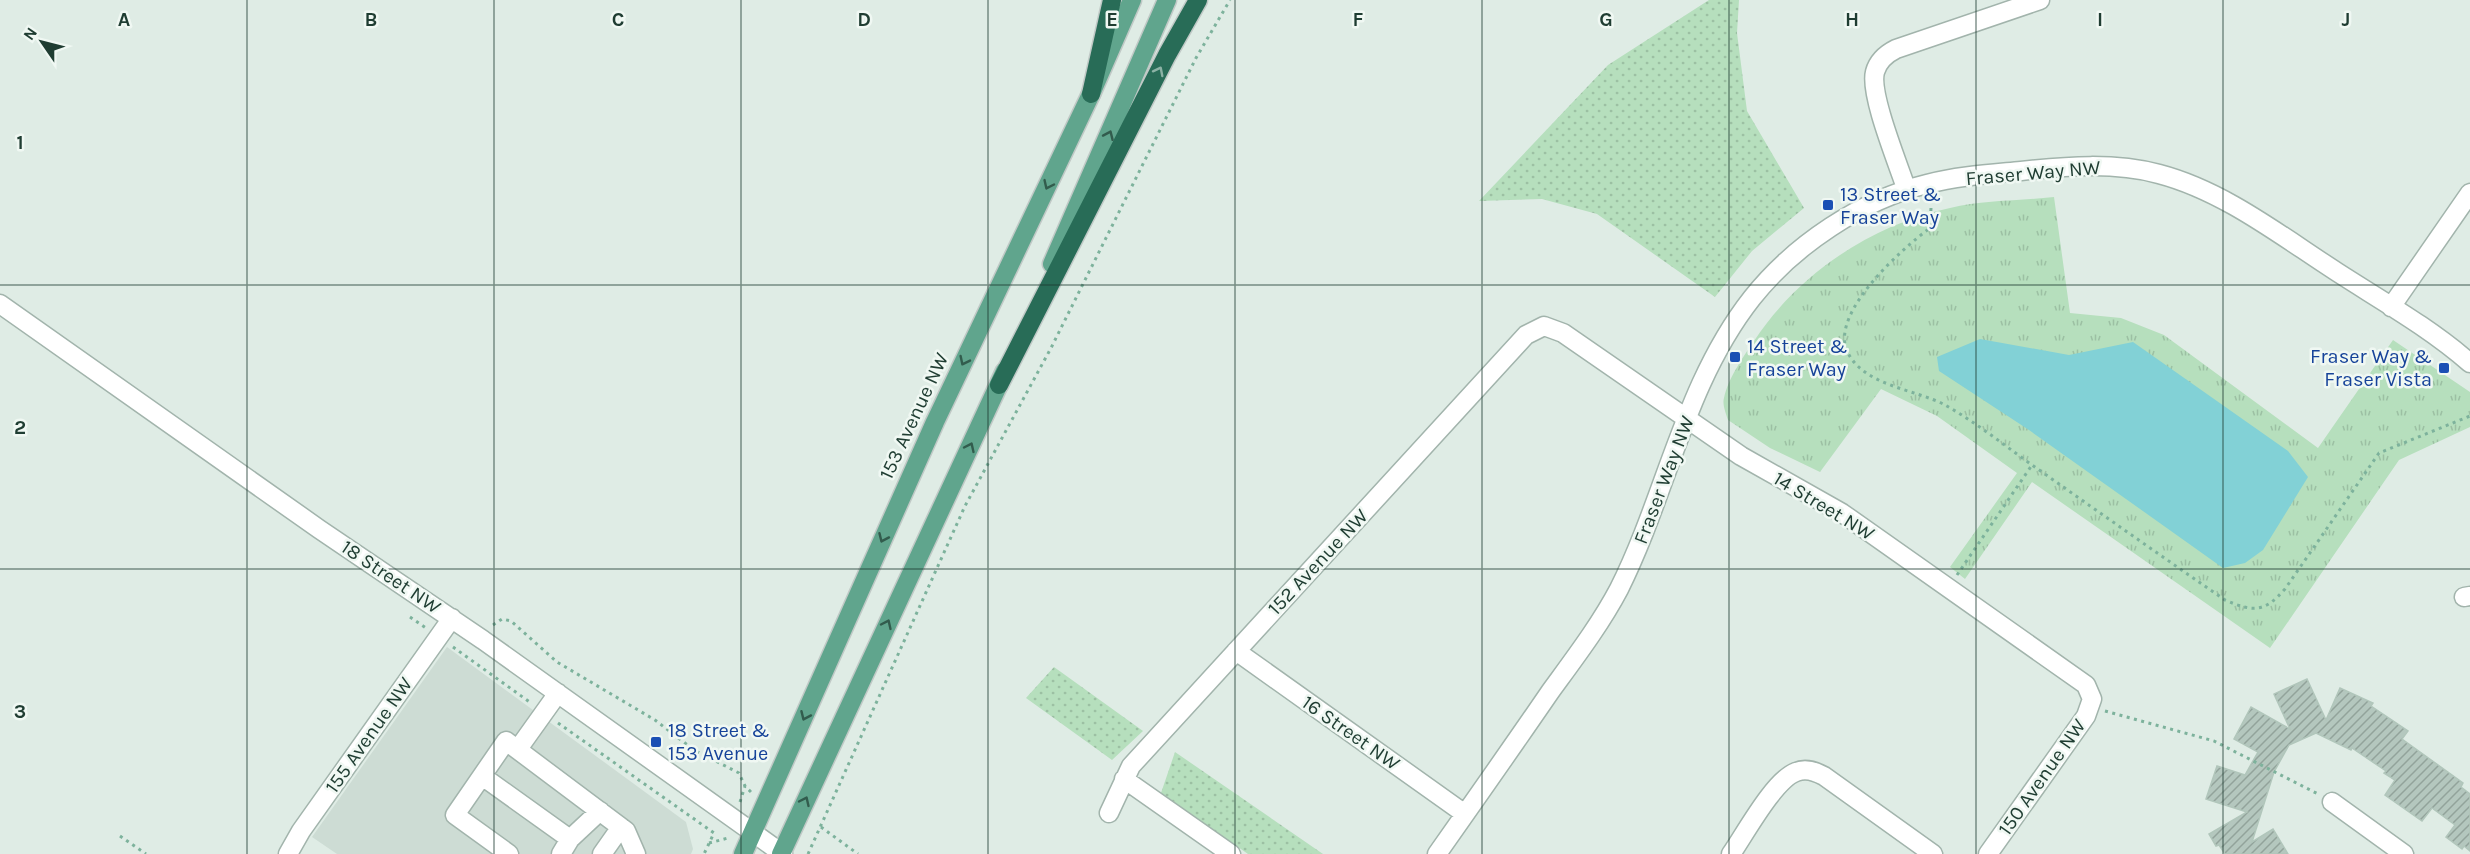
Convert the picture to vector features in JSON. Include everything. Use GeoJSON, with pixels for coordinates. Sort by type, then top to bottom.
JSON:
{"type":"FeatureCollection","features":[{"type":"Feature","properties":{"kind":"highway"},"geometry":{"type":"LineString","coordinates":[[1091,94],[1112,0]]}},
{"type":"Feature","properties":{"kind":"highway"},"geometry":{"type":"LineString","coordinates":[[999,385],[1167,55],[1198,0]]}},
{"type":"Feature","properties":{"kind":"main road","name":"153 Avenue NW"},"geometry":{"type":"LineString","coordinates":[[743,854],[935,422],[1091,94],[1132,0]]}},
{"type":"Feature","properties":{"kind":"main road"},"geometry":{"type":"LineString","coordinates":[[782,853],[999,385],[1167,0]]}},
{"type":"Feature","properties":{"kind":"street"},"geometry":{"type":"LineString","coordinates":[[1907,191],[1875,91],[1875,72],[1881,61],[1896,49],[2040,0]]}},
{"type":"Feature","properties":{"kind":"street","name":"Fraser Way NW"},"geometry":{"type":"LineString","coordinates":[[1437,854],[1589,638],[1616,594],[1653,512],[1704,374],[1724,338],[1755,295],[1796,254],[1838,224],[1907,191],[1954,179],[2070,167],[2132,168],[2161,174],[2185,182],[2230,205],[2391,307],[2470,363]]}},
{"type":"Feature","properties":{"kind":"street"},"geometry":{"type":"LineString","coordinates":[[2391,307],[2470,193]]}},
{"type":"Feature","properties":{"kind":"street","name":"18 Street NW"},"geometry":{"type":"LineString","coordinates":[[0,304],[320,529],[452,618],[782,853]]}},
{"type":"Feature","properties":{"kind":"street","name":"14 Street NW"},"geometry":{"type":"LineString","coordinates":[[1545,326],[1554,327],[1764,470],[1842,513],[2080,679],[2086,685],[2091,702]]}},
{"type":"Feature","properties":{"kind":"street","name":"152 Avenue NW"},"geometry":{"type":"LineString","coordinates":[[1109,813],[1131,766],[1526,335],[1545,326]]}},
{"type":"Feature","properties":{"kind":"street","name":"155 Avenue NW"},"geometry":{"type":"LineString","coordinates":[[288,854],[301,831],[452,618]]}},
{"type":"Feature","properties":{"kind":"street","name":"16 Street NW"},"geometry":{"type":"LineString","coordinates":[[1236,651],[1465,814]]}},
{"type":"Feature","properties":{"kind":"street"},"geometry":{"type":"LineString","coordinates":[[518,749],[558,693]]}},
{"type":"Feature","properties":{"kind":"street","name":"150 Avenue NW"},"geometry":{"type":"LineString","coordinates":[[1988,854],[2091,702]]}},
{"type":"Feature","properties":{"kind":"street"},"geometry":{"type":"LineString","coordinates":[[509,854],[455,815],[506,741],[626,831],[636,854]]}},
{"type":"Feature","properties":{"kind":"street"},"geometry":{"type":"LineString","coordinates":[[1731,854],[1778,787],[1798,771],[1816,772],[1824,776],[1933,854]]}},
{"type":"Feature","properties":{"kind":"street"},"geometry":{"type":"LineString","coordinates":[[482,776],[566,847],[600,811]]}},
{"type":"Feature","properties":{"kind":"street"},"geometry":{"type":"LineString","coordinates":[[1124,779],[1231,854]]}},
{"type":"Feature","properties":{"kind":"street"},"geometry":{"type":"LineString","coordinates":[[2332,802],[2404,854]]}},
{"type":"Feature","properties":{"kind":"street"},"geometry":{"type":"LineString","coordinates":[[602,854],[621,827]]}},
{"type":"Feature","properties":{"kind":"path"},"geometry":{"type":"LineString","coordinates":[[808,854],[965,506],[1051,348],[1196,58],[1230,0]]}},
{"type":"Feature","properties":{"kind":"path"},"geometry":{"type":"LineString","coordinates":[[1931,208],[1930,228],[1898,254],[1865,291],[1847,326],[1847,350],[1863,370],[1892,385],[1948,407],[2225,600],[2248,610],[2268,605],[2285,589],[2379,453],[2470,416]]}},
{"type":"Feature","properties":{"kind":"path"},"geometry":{"type":"LineString","coordinates":[[1948,587],[2032,465]]}},
{"type":"Feature","properties":{"kind":"path"},"geometry":{"type":"LineString","coordinates":[[410,617],[428,629]]}},
{"type":"Feature","properties":{"kind":"path"},"geometry":{"type":"LineString","coordinates":[[493,624],[502,619],[511,621],[557,662],[655,720],[694,750],[739,773],[745,786]]}},
{"type":"Feature","properties":{"kind":"path"},"geometry":{"type":"LineString","coordinates":[[453,647],[530,702]]}},
{"type":"Feature","properties":{"kind":"path"},"geometry":{"type":"LineString","coordinates":[[2091,702],[2116,715],[2214,741],[2300,783],[2332,802]]}},
{"type":"Feature","properties":{"kind":"path"},"geometry":{"type":"LineString","coordinates":[[557,722],[714,833],[704,854]]}},
{"type":"Feature","properties":{"kind":"path"},"geometry":{"type":"LineString","coordinates":[[821,827],[858,854]]}},
{"type":"Feature","properties":{"kind":"path"},"geometry":{"type":"LineString","coordinates":[[120,836],[146,854]]}},
{"type":"Feature","properties":{"kind":"path"},"geometry":{"type":"LineString","coordinates":[[709,843],[728,838]]}},
{"type":"Feature","properties":{"kind":"shaded area"},"geometry":{"type":"Polygon","coordinates":[[[447,647],[686,822],[693,849],[691,854],[337,854],[312,837],[447,647]]]}},
{"type":"Feature","properties":{"kind":"green space"},"geometry":{"type":"Polygon","coordinates":[[[1709,0],[1739,0],[1737,33],[1747,111],[1804,208],[1752,251],[1715,297],[1597,214],[1542,199],[1479,201],[1608,65],[1709,0]]]}},
{"type":"Feature","properties":{"kind":"green space"},"geometry":{"type":"Polygon","coordinates":[[[2054,197],[2070,313],[2121,318],[2164,335],[2318,448],[2393,340],[2470,392],[2470,427],[2399,460],[2270,648],[2032,482],[1965,579],[1950,567],[2017,473],[1937,416],[1881,389],[1820,472],[1770,448],[1728,420],[1724,409],[1726,391],[1736,368],[1750,347],[1792,294],[1839,256],[1892,227],[1950,208],[1975,203],[2054,197]]]}},
{"type":"Feature","properties":{"kind":"green space"},"geometry":{"type":"Polygon","coordinates":[[[1054,667],[1143,731],[1112,760],[1026,698],[1054,667]]]}},
{"type":"Feature","properties":{"kind":"green space"},"geometry":{"type":"Polygon","coordinates":[[[1175,752],[1323,854],[1248,854],[1161,793],[1175,752]]]}},
{"type":"Feature","properties":{"kind":"water"},"geometry":{"type":"Polygon","coordinates":[[[1980,339],[2069,355],[2133,342],[2288,451],[2308,477],[2263,550],[2245,563],[2223,568],[2029,430],[1939,371],[1937,357],[1980,339]]]}},
{"type":"Feature","properties":{"kind":"building"},"geometry":{"type":"Polygon","coordinates":[[[2307,679],[2326,720],[2340,688],[2373,703],[2371,706],[2408,731],[2402,739],[2463,783],[2461,787],[2470,794],[2470,851],[2464,846],[2462,849],[2446,837],[2455,825],[2432,808],[2422,821],[2385,795],[2395,780],[2384,773],[2386,771],[2352,748],[2351,750],[2316,733],[2289,745],[2274,772],[2252,842],[2273,829],[2288,854],[2225,854],[2219,845],[2216,846],[2209,834],[2247,812],[2206,799],[2217,766],[2245,775],[2258,752],[2234,739],[2251,707],[2290,729],[2274,694],[2307,679]]]}},
{"type":"Feature","properties":{"kind":"place","name":"13 Street & Fraser Way"},"geometry":{"type":"Point","coordinates":[1828,205]}},
{"type":"Feature","properties":{"kind":"place","name":"14 Street & Fraser Way"},"geometry":{"type":"Point","coordinates":[1735,357]}},
{"type":"Feature","properties":{"kind":"place","name":"Fraser Way & Fraser Vista"},"geometry":{"type":"Point","coordinates":[2444,368]}},
{"type":"Feature","properties":{"kind":"place","name":"18 Street & 153 Avenue"},"geometry":{"type":"Point","coordinates":[656,742]}}]}
